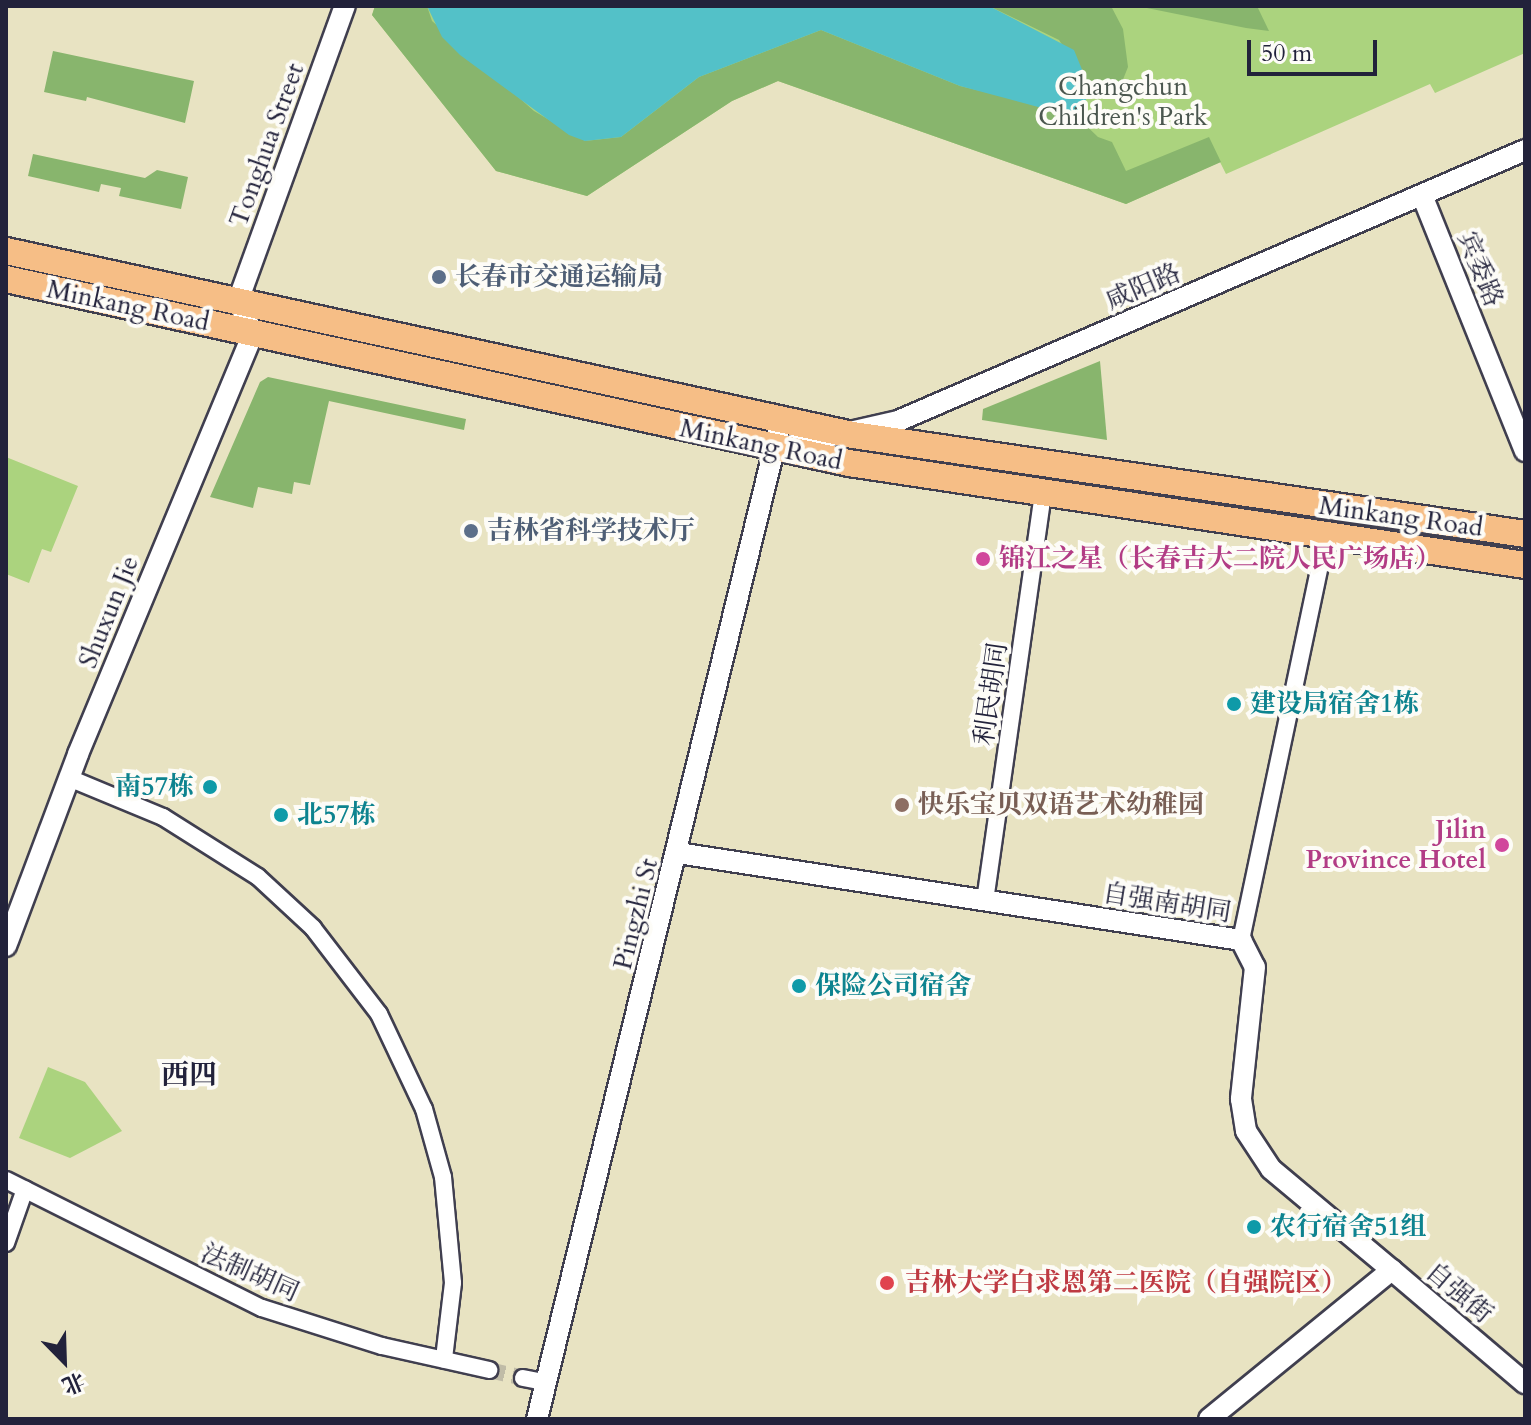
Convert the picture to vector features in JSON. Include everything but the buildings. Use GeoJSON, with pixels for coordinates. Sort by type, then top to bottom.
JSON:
{"type":"FeatureCollection","features":[{"type":"Feature","properties":{"kind":"main road","name":"Minkang Road"},"geometry":{"type":"LineString","coordinates":[[6,251],[853,435],[1525,534]]}},
{"type":"Feature","properties":{"kind":"main road","name":"Minkang Road"},"geometry":{"type":"LineString","coordinates":[[6,279],[775,448],[1043,494],[1525,565]]}},
{"type":"Feature","properties":{"kind":"street","name":"Tonghua Street"},"geometry":{"type":"LineString","coordinates":[[238,301],[345,6]]}},
{"type":"Feature","properties":{"kind":"street","name":"咸阳路"},"geometry":{"type":"LineString","coordinates":[[775,448],[853,435],[935,406],[1525,150]]}},
{"type":"Feature","properties":{"kind":"street","name":"宾委路"},"geometry":{"type":"LineString","coordinates":[[1422,195],[1525,451]]}},
{"type":"Feature","properties":{"kind":"street"},"geometry":{"type":"LineString","coordinates":[[238,301],[253,334]]}},
{"type":"Feature","properties":{"kind":"street","name":"Shuxun Jie"},"geometry":{"type":"LineString","coordinates":[[6,946],[69,778],[253,334]]}},
{"type":"Feature","properties":{"kind":"street","name":"Pingzhi St"},"geometry":{"type":"LineString","coordinates":[[537,1419],[678,853],[781,420]]}},
{"type":"Feature","properties":{"kind":"street","name":"利民胡同"},"geometry":{"type":"LineString","coordinates":[[985,901],[1043,494]]}},
{"type":"Feature","properties":{"kind":"street","name":"自强南胡同"},"geometry":{"type":"LineString","coordinates":[[678,853],[1241,940],[1326,536]]}},
{"type":"Feature","properties":{"kind":"street"},"geometry":{"type":"LineString","coordinates":[[69,778],[163,817],[258,877],[313,928],[379,1014],[420,1098],[443,1177],[453,1283],[444,1359]]}},
{"type":"Feature","properties":{"kind":"street"},"geometry":{"type":"LineString","coordinates":[[1241,940],[1255,967],[1241,1099],[1246,1131],[1271,1169],[1392,1270]]}},
{"type":"Feature","properties":{"kind":"street","name":"法制胡同"},"geometry":{"type":"LineString","coordinates":[[6,1180],[262,1308],[489,1370]]}},
{"type":"Feature","properties":{"kind":"street"},"geometry":{"type":"LineString","coordinates":[[6,1243],[25,1189]]}},
{"type":"Feature","properties":{"kind":"street","name":"自强街"},"geometry":{"type":"LineString","coordinates":[[1209,1419],[1392,1270],[1525,1383]]}},
{"type":"Feature","properties":{"kind":"street"},"geometry":{"type":"LineString","coordinates":[[523,1378],[548,1383]]}},
{"type":"Feature","properties":{"kind":"green space","name":"Changchun Children's Park"},"geometry":{"type":"Polygon","coordinates":[[[375,6],[1525,6],[1525,53],[1435,93],[1430,84],[1226,174],[1220,162],[1126,204],[778,81],[732,101],[587,196],[496,171],[372,15],[375,6]]]}},
{"type":"Feature","properties":{"kind":"green space"},"geometry":{"type":"Polygon","coordinates":[[[375,6],[427,6],[432,21],[534,111],[585,141],[621,137],[699,77],[821,30],[960,86],[1073,113],[1098,137],[1112,142],[1126,171],[1209,137],[1221,162],[1126,204],[778,81],[732,101],[587,196],[496,171],[372,15],[375,6]]]}},
{"type":"Feature","properties":{"kind":"green space"},"geometry":{"type":"Polygon","coordinates":[[[989,6],[1111,6],[1123,29],[1128,67],[1122,82],[1089,85],[1059,40],[989,6]]]}},
{"type":"Feature","properties":{"kind":"green space"},"geometry":{"type":"Polygon","coordinates":[[[1137,6],[1257,6],[1269,31],[1246,28],[1137,6]]]}},
{"type":"Feature","properties":{"kind":"green space"},"geometry":{"type":"Polygon","coordinates":[[[53,51],[194,81],[185,123],[87,97],[86,101],[44,92],[53,51]]]}},
{"type":"Feature","properties":{"kind":"green space"},"geometry":{"type":"Polygon","coordinates":[[[33,154],[145,178],[157,170],[188,177],[181,209],[119,196],[121,188],[101,184],[99,192],[28,176],[33,154]]]}},
{"type":"Feature","properties":{"kind":"green space"},"geometry":{"type":"Polygon","coordinates":[[[1100,361],[1107,440],[982,420],[983,409],[1100,361]]]}},
{"type":"Feature","properties":{"kind":"green space"},"geometry":{"type":"Polygon","coordinates":[[[268,377],[466,419],[464,430],[329,401],[310,485],[294,482],[292,494],[258,487],[253,508],[210,497],[260,382],[268,377]]]}},
{"type":"Feature","properties":{"kind":"green space"},"geometry":{"type":"Polygon","coordinates":[[[6,457],[78,486],[51,552],[42,549],[29,583],[6,574],[6,457]]]}},
{"type":"Feature","properties":{"kind":"green space"},"geometry":{"type":"Polygon","coordinates":[[[48,1067],[85,1082],[122,1131],[70,1158],[19,1138],[48,1067]]]}},
{"type":"Feature","properties":{"kind":"water"},"geometry":{"type":"Polygon","coordinates":[[[427,6],[989,6],[1074,50],[1090,89],[1082,110],[1064,114],[960,86],[821,30],[699,77],[621,137],[585,141],[569,135],[460,55],[442,37],[427,6]]]}},
{"type":"Feature","properties":{"kind":"tunnel"},"geometry":{"type":"LineString","coordinates":[[489,1370],[523,1378]]}},
{"type":"Feature","properties":{"kind":"place","name":"长春市交通运输局"},"geometry":{"type":"Point","coordinates":[439,277]}},
{"type":"Feature","properties":{"kind":"place","name":"吉林省科学技术厅"},"geometry":{"type":"Point","coordinates":[471,531]}},
{"type":"Feature","properties":{"kind":"place","name":"锦江之星（长春吉大二院人民广场店）"},"geometry":{"type":"Point","coordinates":[983,559]}},
{"type":"Feature","properties":{"kind":"place","name":"建设局宿舍1栋"},"geometry":{"type":"Point","coordinates":[1234,704]}},
{"type":"Feature","properties":{"kind":"place","name":"南57栋"},"geometry":{"type":"Point","coordinates":[210,787]}},
{"type":"Feature","properties":{"kind":"place","name":"快乐宝贝双语艺术幼稚园"},"geometry":{"type":"Point","coordinates":[902,805]}},
{"type":"Feature","properties":{"kind":"place","name":"北57栋"},"geometry":{"type":"Point","coordinates":[281,815]}},
{"type":"Feature","properties":{"kind":"place","name":"Jilin Province Hotel"},"geometry":{"type":"Point","coordinates":[1502,845]}},
{"type":"Feature","properties":{"kind":"place","name":"保险公司宿舍"},"geometry":{"type":"Point","coordinates":[799,986]}},
{"type":"Feature","properties":{"kind":"place","name":"农行宿舍51组"},"geometry":{"type":"Point","coordinates":[1254,1227]}},
{"type":"Feature","properties":{"kind":"place","name":"吉林大学白求恩第二医院（自强院区）"},"geometry":{"type":"Point","coordinates":[887,1283]}},
{"type":"Feature","properties":{"kind":"district","name":"西四"},"geometry":{"type":"Point","coordinates":[189,1075]}}]}
